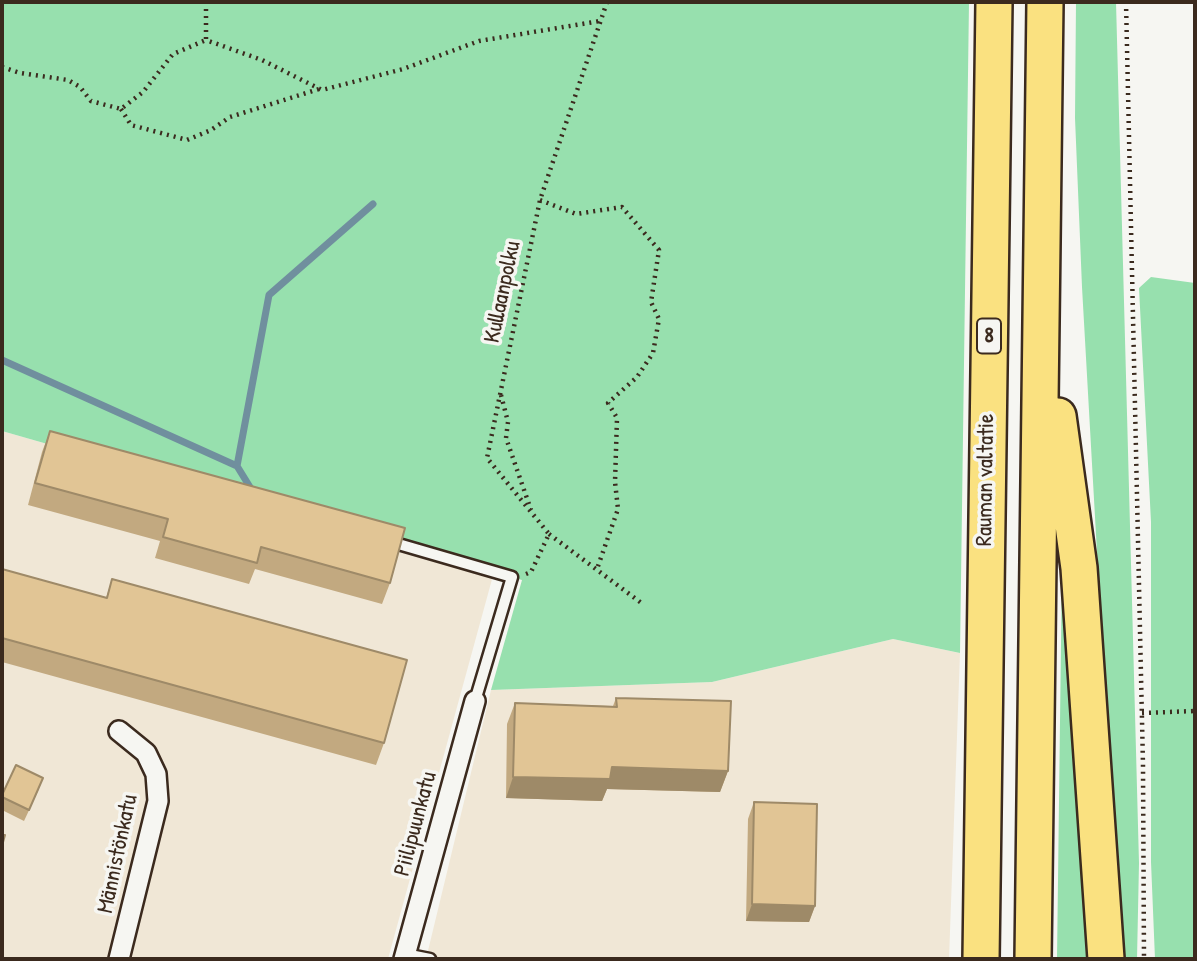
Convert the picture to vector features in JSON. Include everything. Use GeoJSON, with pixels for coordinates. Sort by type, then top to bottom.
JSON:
{"type":"FeatureCollection","features":[{"type":"Feature","properties":{"kind":"highway","name":"Rauman valtatie"},"geometry":{"type":"LineString","coordinates":[[981,959],[994,2]]}},
{"type":"Feature","properties":{"kind":"highway"},"geometry":{"type":"LineString","coordinates":[[1034,959],[1045,2]]}},
{"type":"Feature","properties":{"kind":"highway"},"geometry":{"type":"LineString","coordinates":[[1042,298],[1079,568],[1106,959]]}},
{"type":"Feature","properties":{"kind":"street","name":"Piilipuunkatu"},"geometry":{"type":"LineString","coordinates":[[405,957],[475,701]]}},
{"type":"Feature","properties":{"kind":"street","name":"Männistönkatu"},"geometry":{"type":"LineString","coordinates":[[119,731],[146,752],[156,774],[158,801],[119,959]]}},
{"type":"Feature","properties":{"kind":"lane"},"geometry":{"type":"LineString","coordinates":[[375,537],[512,577],[475,701]]}},
{"type":"Feature","properties":{"kind":"lane"},"geometry":{"type":"LineString","coordinates":[[405,957],[430,959]]}},
{"type":"Feature","properties":{"kind":"path"},"geometry":{"type":"LineString","coordinates":[[206,2],[206,40]]}},
{"type":"Feature","properties":{"kind":"path","name":"Kullaanpolku"},"geometry":{"type":"LineString","coordinates":[[607,2],[540,200],[487,458],[549,534],[644,605]]}},
{"type":"Feature","properties":{"kind":"path"},"geometry":{"type":"LineString","coordinates":[[1126,2],[1142,713],[1144,959]]}},
{"type":"Feature","properties":{"kind":"path"},"geometry":{"type":"LineString","coordinates":[[2,67],[20,74],[68,80],[80,87],[91,101],[121,109],[131,125],[187,140],[211,131],[230,117],[320,89],[403,69],[479,41],[600,21]]}},
{"type":"Feature","properties":{"kind":"path"},"geometry":{"type":"LineString","coordinates":[[121,109],[143,92],[173,54],[196,41],[206,40],[262,60],[320,89]]}},
{"type":"Feature","properties":{"kind":"path"},"geometry":{"type":"LineString","coordinates":[[540,200],[576,214],[622,207],[659,250],[651,302],[659,319],[653,353],[637,377],[608,403],[617,418],[615,482],[618,509],[597,569]]}},
{"type":"Feature","properties":{"kind":"path"},"geometry":{"type":"LineString","coordinates":[[500,391],[508,422],[506,438],[533,514]]}},
{"type":"Feature","properties":{"kind":"path"},"geometry":{"type":"LineString","coordinates":[[531,572],[549,534]]}},
{"type":"Feature","properties":{"kind":"path"},"geometry":{"type":"LineString","coordinates":[[1142,713],[1195,711]]}},
{"type":"Feature","properties":{"kind":"shaded area"},"geometry":{"type":"Polygon","coordinates":[[[2,431],[494,572],[388,959],[2,959],[2,431]]]}},
{"type":"Feature","properties":{"kind":"shaded area"},"geometry":{"type":"Polygon","coordinates":[[[893,639],[960,653],[949,959],[426,959],[491,690],[712,682],[893,639]]]}},
{"type":"Feature","properties":{"kind":"green space"},"geometry":{"type":"Polygon","coordinates":[[[2,2],[969,2],[960,653],[893,639],[712,682],[491,690],[522,580],[2,431],[2,2]]]}},
{"type":"Feature","properties":{"kind":"green space"},"geometry":{"type":"Polygon","coordinates":[[[1076,2],[1116,2],[1139,863],[1137,959],[1120,959],[1082,287],[1075,118],[1076,2]]]}},
{"type":"Feature","properties":{"kind":"green space"},"geometry":{"type":"Polygon","coordinates":[[[1151,277],[1195,283],[1195,959],[1155,959],[1151,862],[1151,522],[1139,288],[1151,277]]]}},
{"type":"Feature","properties":{"kind":"green space"},"geometry":{"type":"Polygon","coordinates":[[[1062,563],[1067,563],[1081,867],[1088,959],[1057,959],[1062,563]]]}},
{"type":"Feature","properties":{"kind":"building"},"geometry":{"type":"Polygon","coordinates":[[[50,431],[405,528],[390,583],[261,547],[257,563],[163,537],[168,519],[35,483],[50,431]]]}},
{"type":"Feature","properties":{"kind":"building"},"geometry":{"type":"Polygon","coordinates":[[[2,569],[107,598],[112,579],[407,660],[384,743],[2,638],[2,569]]]}},
{"type":"Feature","properties":{"kind":"building"},"geometry":{"type":"Polygon","coordinates":[[[616,698],[731,701],[728,771],[612,767],[610,779],[513,777],[515,703],[617,707],[616,698]]]}},
{"type":"Feature","properties":{"kind":"building"},"geometry":{"type":"Polygon","coordinates":[[[16,765],[43,778],[29,810],[2,797],[16,765]]]}},
{"type":"Feature","properties":{"kind":"building"},"geometry":{"type":"Polygon","coordinates":[[[754,802],[817,804],[815,906],[752,904],[754,802]]]}},
{"type":"Feature","properties":{"kind":"waterway"},"geometry":{"type":"LineString","coordinates":[[237,466],[269,295],[373,204]]}},
{"type":"Feature","properties":{"kind":"waterway"},"geometry":{"type":"LineString","coordinates":[[2,360],[237,466],[253,492]]}}]}
